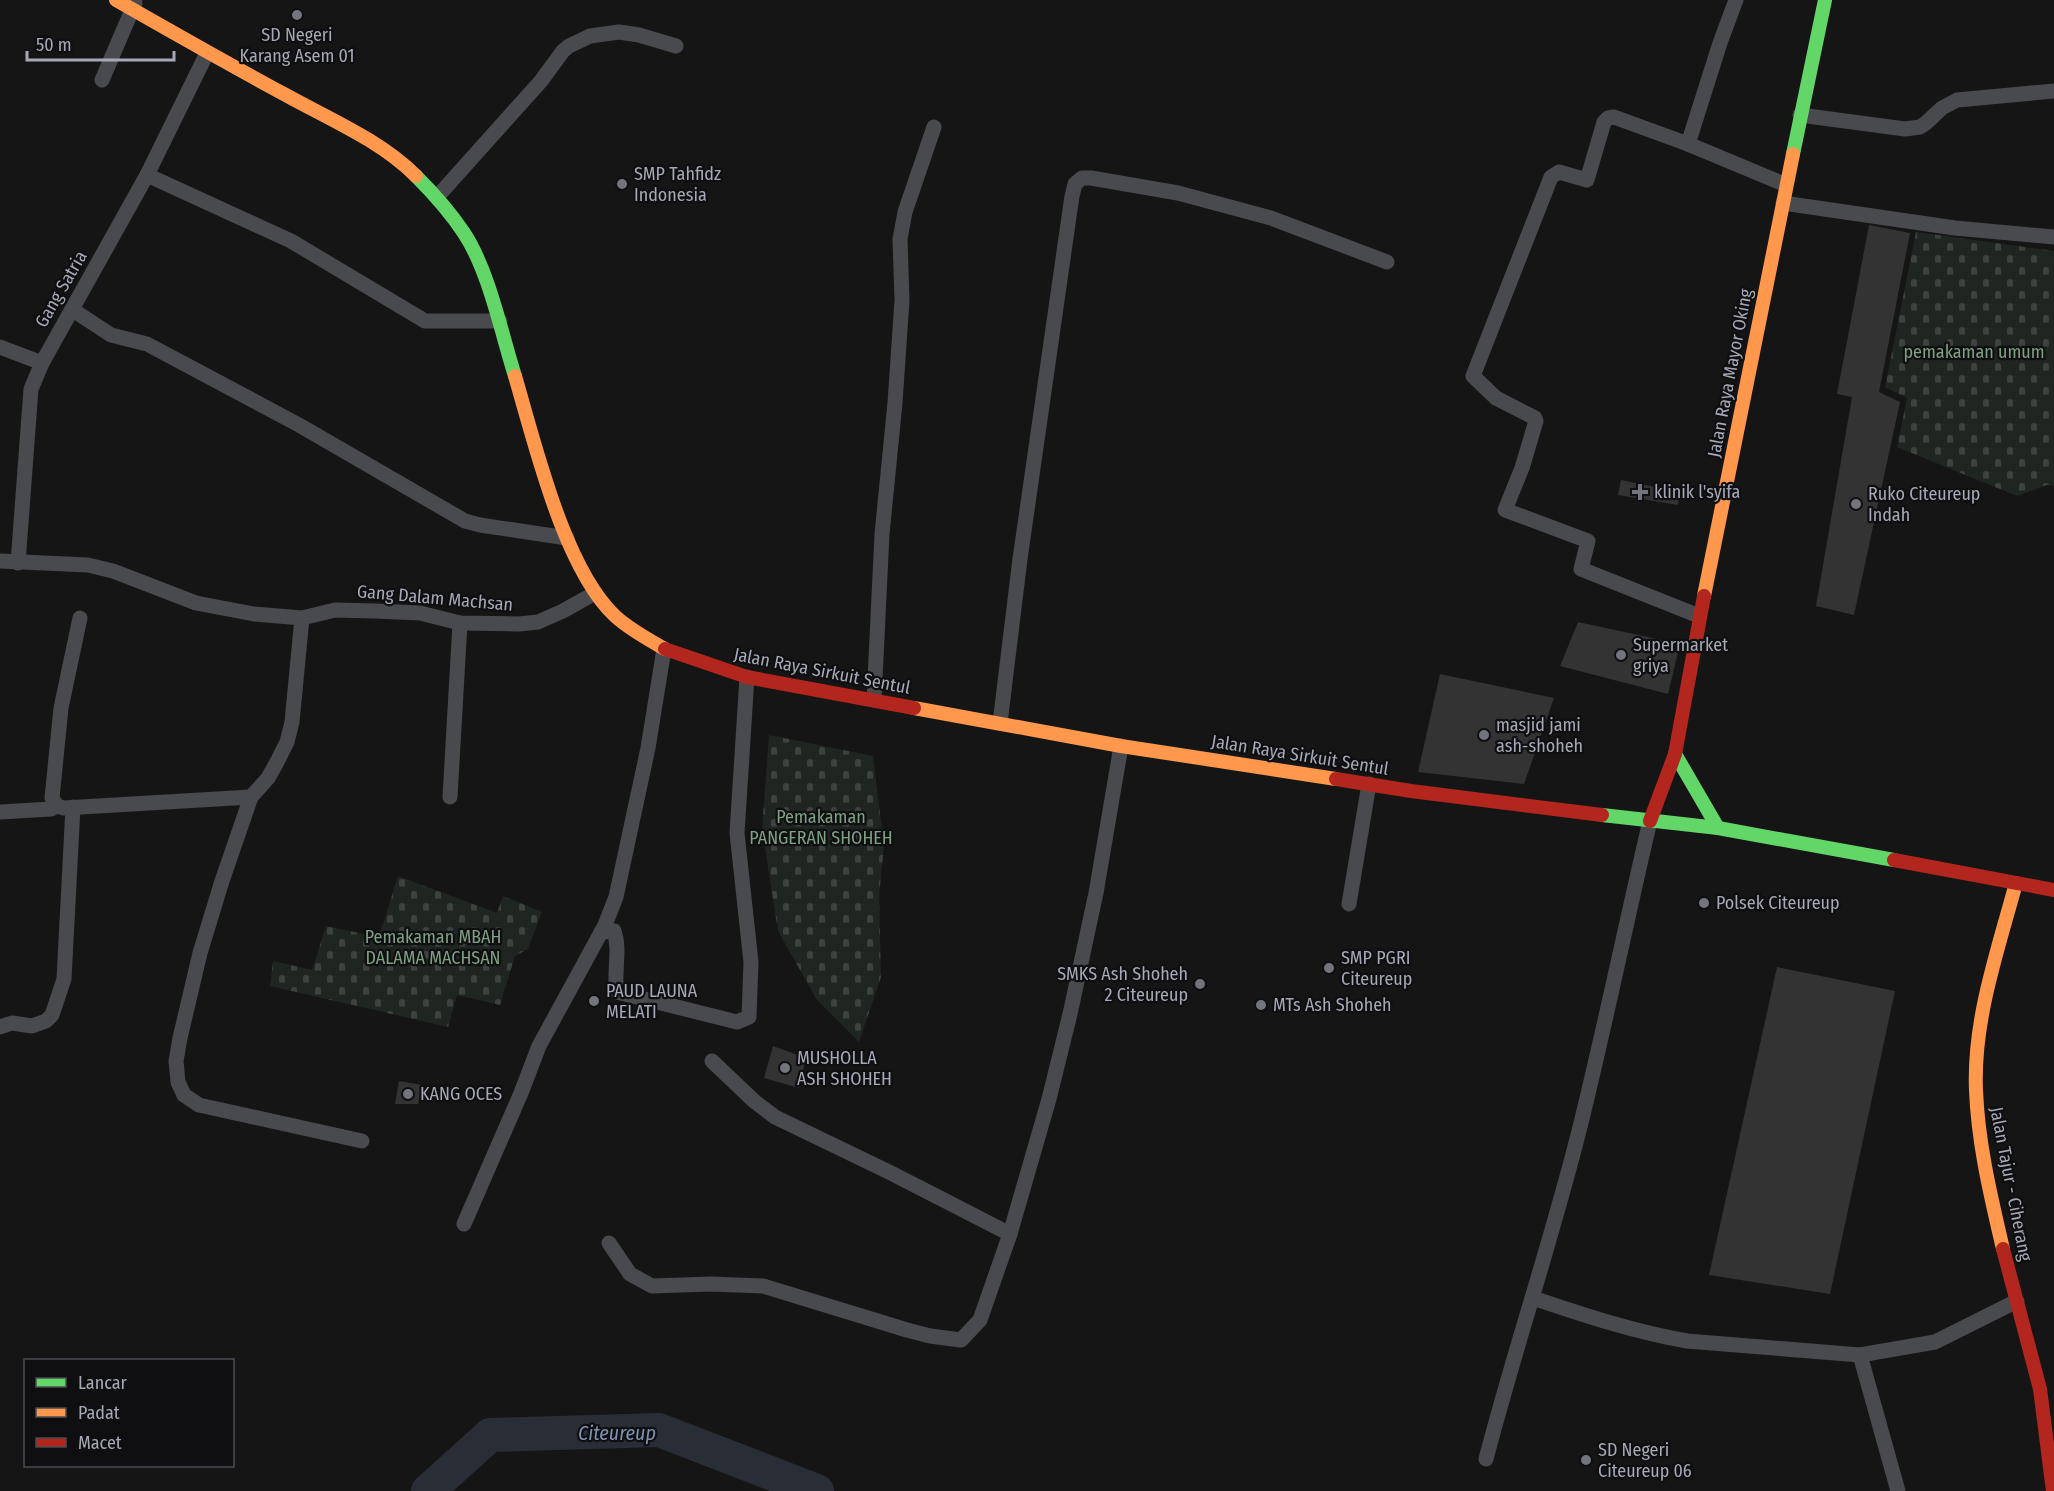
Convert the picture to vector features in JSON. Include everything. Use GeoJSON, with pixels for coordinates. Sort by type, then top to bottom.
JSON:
{"type":"FeatureCollection","features":[{"type":"Feature","properties":{"kind":"main road","name":"Jalan Raya Sirkuit Sentul"},"geometry":{"type":"LineString","coordinates":[[116,0],[135,5],[207,53],[363,136],[390,154],[437,197],[465,234],[482,268],[500,321],[543,471],[567,538],[594,593],[616,617],[664,649],[747,677],[1121,746],[1369,784],[1718,828],[2054,890]]}},
{"type":"Feature","properties":{"kind":"main road","name":"Jalan Raya Mayor Oking"},"geometry":{"type":"LineString","coordinates":[[1650,821],[1675,754],[1699,616],[1825,0]]}},
{"type":"Feature","properties":{"kind":"main road"},"geometry":{"type":"LineString","coordinates":[[1675,754],[1718,828]]}},
{"type":"Feature","properties":{"kind":"main road","name":"Jalan Tajur - Ciherang"},"geometry":{"type":"LineString","coordinates":[[2016,883],[1991,977],[1981,1027],[1976,1088],[1979,1127],[1990,1190],[2006,1262],[2040,1389],[2052,1467],[2053,1491]]}},
{"type":"Feature","properties":{"kind":"street"},"geometry":{"type":"LineString","coordinates":[[1688,144],[1736,0]]}},
{"type":"Feature","properties":{"kind":"street"},"geometry":{"type":"LineString","coordinates":[[102,80],[135,5]]}},
{"type":"Feature","properties":{"kind":"street"},"geometry":{"type":"LineString","coordinates":[[437,197],[542,81],[569,46],[590,36],[619,32],[639,35],[676,46]]}},
{"type":"Feature","properties":{"kind":"street","name":"Gang Satria"},"geometry":{"type":"LineString","coordinates":[[18,563],[31,389],[42,363],[147,175],[207,53]]}},
{"type":"Feature","properties":{"kind":"street"},"geometry":{"type":"LineString","coordinates":[[1800,115],[1905,129],[1926,123],[1942,108],[1958,100],[2054,91]]}},
{"type":"Feature","properties":{"kind":"street"},"geometry":{"type":"LineString","coordinates":[[1699,616],[1581,569],[1588,541],[1505,510],[1522,468],[1536,421],[1496,398],[1473,376],[1553,174],[1559,172],[1587,180],[1604,122],[1608,118],[1614,117],[1688,144],[1786,185]]}},
{"type":"Feature","properties":{"kind":"street"},"geometry":{"type":"LineString","coordinates":[[874,700],[882,534],[902,300],[900,239],[905,212],[934,127]]}},
{"type":"Feature","properties":{"kind":"street"},"geometry":{"type":"LineString","coordinates":[[147,175],[291,241],[425,321],[500,321]]}},
{"type":"Feature","properties":{"kind":"street"},"geometry":{"type":"LineString","coordinates":[[1000,723],[1020,559],[1075,184],[1082,178],[1091,178],[1178,193],[1271,218],[1387,262]]}},
{"type":"Feature","properties":{"kind":"street"},"geometry":{"type":"LineString","coordinates":[[1783,203],[1956,228],[2054,237]]}},
{"type":"Feature","properties":{"kind":"street"},"geometry":{"type":"LineString","coordinates":[[73,310],[111,335],[147,344],[299,425],[465,521],[567,538]]}},
{"type":"Feature","properties":{"kind":"street"},"geometry":{"type":"LineString","coordinates":[[0,347],[42,363]]}},
{"type":"Feature","properties":{"kind":"street","name":"Gang Dalam Machsan"},"geometry":{"type":"LineString","coordinates":[[0,561],[88,565],[113,571],[196,603],[254,614],[302,618],[335,610],[375,611],[420,613],[460,623],[519,624],[538,622],[594,593]]}},
{"type":"Feature","properties":{"kind":"street"},"geometry":{"type":"LineString","coordinates":[[80,618],[61,708],[52,798],[57,806],[64,808],[251,797]]}},
{"type":"Feature","properties":{"kind":"street"},"geometry":{"type":"LineString","coordinates":[[302,618],[292,722],[277,762],[268,778],[251,797],[222,881],[200,953],[180,1038],[176,1061],[178,1082],[184,1095],[199,1106],[362,1141]]}},
{"type":"Feature","properties":{"kind":"street"},"geometry":{"type":"LineString","coordinates":[[450,797],[460,623]]}},
{"type":"Feature","properties":{"kind":"street"},"geometry":{"type":"LineString","coordinates":[[464,1224],[539,1046],[601,932],[616,897],[648,748],[664,649]]}},
{"type":"Feature","properties":{"kind":"street"},"geometry":{"type":"LineString","coordinates":[[601,932],[614,932],[618,942],[615,982],[617,992],[737,1022],[749,1017],[751,962],[737,833],[747,677]]}},
{"type":"Feature","properties":{"kind":"street"},"geometry":{"type":"LineString","coordinates":[[609,1243],[630,1274],[652,1286],[711,1284],[763,1286],[915,1332],[961,1340],[980,1320],[1010,1234],[1049,1099],[1096,893],[1121,746]]}},
{"type":"Feature","properties":{"kind":"street"},"geometry":{"type":"LineString","coordinates":[[1349,904],[1369,784]]}},
{"type":"Feature","properties":{"kind":"street"},"geometry":{"type":"LineString","coordinates":[[0,812],[51,809],[57,806]]}},
{"type":"Feature","properties":{"kind":"street"},"geometry":{"type":"LineString","coordinates":[[0,1027],[12,1023],[32,1026],[46,1021],[52,1015],[64,979],[73,807]]}},
{"type":"Feature","properties":{"kind":"street"},"geometry":{"type":"LineString","coordinates":[[1486,1459],[1580,1128],[1650,821]]}},
{"type":"Feature","properties":{"kind":"street"},"geometry":{"type":"LineString","coordinates":[[712,1061],[754,1101],[775,1117],[1010,1234]]}},
{"type":"Feature","properties":{"kind":"street"},"geometry":{"type":"LineString","coordinates":[[1535,1293],[1662,1327],[1851,1345],[1889,1342],[1939,1332],[2017,1298]]}},
{"type":"Feature","properties":{"kind":"street"},"geometry":{"type":"LineString","coordinates":[[1535,1293],[1600,1320],[1658,1336],[1687,1341],[1860,1355],[1935,1342],[2017,1298]]}},
{"type":"Feature","properties":{"kind":"street"},"geometry":{"type":"LineString","coordinates":[[1860,1355],[1898,1491]]}},
{"type":"Feature","properties":{"kind":"green space","name":"pemakaman umum"},"geometry":{"type":"Polygon","coordinates":[[[1916,232],[2054,251],[2054,486],[2047,485],[2017,496],[1897,447],[1907,398],[1885,387],[1916,232]]]}},
{"type":"Feature","properties":{"kind":"green space","name":"Pemakaman PANGERAN SHOHEH"},"geometry":{"type":"Polygon","coordinates":[[[769,735],[873,756],[884,847],[879,895],[881,977],[859,1042],[817,1000],[778,931],[762,829],[769,735]]]}},
{"type":"Feature","properties":{"kind":"green space","name":"Pemakaman MBAH DALAMA MACHSAN"},"geometry":{"type":"Polygon","coordinates":[[[398,876],[497,913],[503,896],[542,912],[528,949],[515,956],[500,1005],[457,995],[448,1027],[270,986],[273,961],[312,970],[326,926],[379,937],[398,876]]]}},
{"type":"Feature","properties":{"kind":"building","name":"Ruko Citeureup Indah"},"geometry":{"type":"Polygon","coordinates":[[[1869,225],[1910,233],[1879,392],[1900,402],[1854,615],[1816,606],[1852,397],[1837,394],[1869,225]]]}},
{"type":"Feature","properties":{"kind":"building","name":"klinik l'syifa"},"geometry":{"type":"Polygon","coordinates":[[[1621,480],[1680,492],[1678,505],[1618,495],[1621,480]]]}},
{"type":"Feature","properties":{"kind":"building","name":"Supermarket griya"},"geometry":{"type":"Polygon","coordinates":[[[1578,622],[1680,644],[1668,694],[1560,666],[1578,622]]]}},
{"type":"Feature","properties":{"kind":"building","name":"masjid jami ash-shoheh"},"geometry":{"type":"Polygon","coordinates":[[[1440,674],[1554,698],[1524,784],[1418,772],[1440,674]]]}},
{"type":"Feature","properties":{"kind":"building"},"geometry":{"type":"Polygon","coordinates":[[[1777,967],[1895,991],[1830,1294],[1709,1275],[1777,967]]]}},
{"type":"Feature","properties":{"kind":"building","name":"MUSHOLLA ASH SHOHEH"},"geometry":{"type":"Polygon","coordinates":[[[773,1046],[806,1058],[799,1088],[764,1078],[773,1046]]]}},
{"type":"Feature","properties":{"kind":"building","name":"KANG OCES"},"geometry":{"type":"Polygon","coordinates":[[[399,1081],[422,1085],[418,1104],[395,1104],[399,1081]]]}},
{"type":"Feature","properties":{"kind":"waterway","name":"Citeureup"},"geometry":{"type":"LineString","coordinates":[[428,1491],[490,1435],[659,1430],[817,1491]]}},
{"type":"Feature","properties":{"kind":"traffic: fast"},"geometry":{"type":"LineString","coordinates":[[1793,154],[1825,0]]}},
{"type":"Feature","properties":{"kind":"traffic: fast"},"geometry":{"type":"LineString","coordinates":[[416,176],[447,210],[473,248],[494,302],[515,376]]}},
{"type":"Feature","properties":{"kind":"traffic: fast"},"geometry":{"type":"LineString","coordinates":[[1675,754],[1718,828]]}},
{"type":"Feature","properties":{"kind":"traffic: fast"},"geometry":{"type":"LineString","coordinates":[[1602,815],[1718,828],[1894,860]]}},
{"type":"Feature","properties":{"kind":"traffic: slow"},"geometry":{"type":"LineString","coordinates":[[116,0],[353,131],[387,152],[416,176]]}},
{"type":"Feature","properties":{"kind":"traffic: slow"},"geometry":{"type":"LineString","coordinates":[[1704,596],[1793,154]]}},
{"type":"Feature","properties":{"kind":"traffic: slow"},"geometry":{"type":"LineString","coordinates":[[515,376],[553,504],[581,568],[597,595],[615,616],[665,649]]}},
{"type":"Feature","properties":{"kind":"traffic: slow"},"geometry":{"type":"LineString","coordinates":[[914,708],[1121,746],[1336,779]]}},
{"type":"Feature","properties":{"kind":"traffic: slow"},"geometry":{"type":"LineString","coordinates":[[2003,1249],[1982,1150],[1977,1110],[1976,1064],[1978,1038],[1988,985],[2016,883]]}},
{"type":"Feature","properties":{"kind":"traffic: jam"},"geometry":{"type":"LineString","coordinates":[[1650,821],[1675,754],[1704,596]]}},
{"type":"Feature","properties":{"kind":"traffic: jam"},"geometry":{"type":"LineString","coordinates":[[665,649],[747,677],[914,708]]}},
{"type":"Feature","properties":{"kind":"traffic: jam"},"geometry":{"type":"LineString","coordinates":[[1336,779],[1411,791],[1602,815]]}},
{"type":"Feature","properties":{"kind":"traffic: jam"},"geometry":{"type":"LineString","coordinates":[[1894,860],[2054,890]]}},
{"type":"Feature","properties":{"kind":"traffic: jam"},"geometry":{"type":"LineString","coordinates":[[2003,1249],[2040,1389],[2053,1491]]}},
{"type":"Feature","properties":{"kind":"place","name":"SD Negeri Karang Asem 01"},"geometry":{"type":"Point","coordinates":[297,15]}},
{"type":"Feature","properties":{"kind":"place","name":"SMP Tahfidz Indonesia"},"geometry":{"type":"Point","coordinates":[622,184]}},
{"type":"Feature","properties":{"kind":"place","name":"klinik l'syifa"},"geometry":{"type":"Point","coordinates":[1640,492]}},
{"type":"Feature","properties":{"kind":"place","name":"Ruko Citeureup Indah"},"geometry":{"type":"Point","coordinates":[1856,504]}},
{"type":"Feature","properties":{"kind":"place","name":"Supermarket griya"},"geometry":{"type":"Point","coordinates":[1621,655]}},
{"type":"Feature","properties":{"kind":"place","name":"masjid jami ash-shoheh"},"geometry":{"type":"Point","coordinates":[1484,735]}},
{"type":"Feature","properties":{"kind":"place","name":"Polsek Citeureup"},"geometry":{"type":"Point","coordinates":[1704,903]}},
{"type":"Feature","properties":{"kind":"place","name":"SMP PGRI Citeureup"},"geometry":{"type":"Point","coordinates":[1329,968]}},
{"type":"Feature","properties":{"kind":"place","name":"SMKS Ash Shoheh 2 Citeureup"},"geometry":{"type":"Point","coordinates":[1200,984]}},
{"type":"Feature","properties":{"kind":"place","name":"PAUD LAUNA MELATI"},"geometry":{"type":"Point","coordinates":[594,1001]}},
{"type":"Feature","properties":{"kind":"place","name":"MTs Ash Shoheh"},"geometry":{"type":"Point","coordinates":[1261,1005]}},
{"type":"Feature","properties":{"kind":"place","name":"MUSHOLLA ASH SHOHEH"},"geometry":{"type":"Point","coordinates":[785,1068]}},
{"type":"Feature","properties":{"kind":"place","name":"KANG OCES"},"geometry":{"type":"Point","coordinates":[408,1094]}},
{"type":"Feature","properties":{"kind":"place","name":"SD Negeri Citeureup 06"},"geometry":{"type":"Point","coordinates":[1586,1460]}}]}
